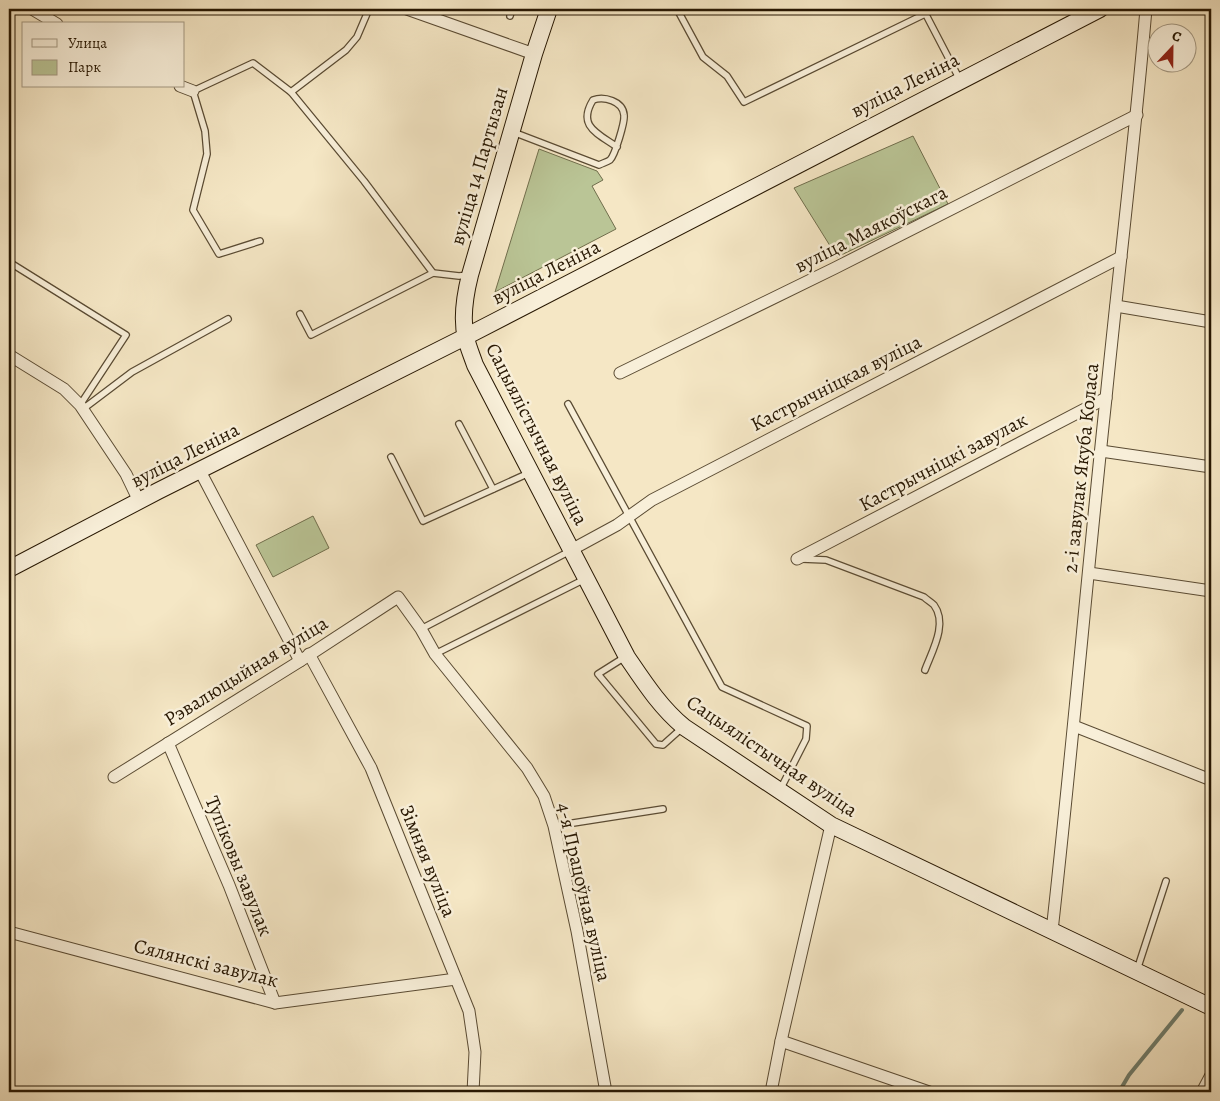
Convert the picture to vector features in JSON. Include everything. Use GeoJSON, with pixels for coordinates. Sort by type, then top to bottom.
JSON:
{"type":"FeatureCollection","features":[{"type":"Feature","properties":{"kind":"main road","name":"вуліца 14 Партызан"},"geometry":{"type":"LineString","coordinates":[[465,337],[465,296],[470,275],[511,131],[549,9]]}},
{"type":"Feature","properties":{"kind":"main road","name":"вуліца Леніна"},"geometry":{"type":"LineString","coordinates":[[9,569],[139,501],[465,337],[1100,9]]}},
{"type":"Feature","properties":{"kind":"main road","name":"Сацыялістычная вуліца"},"geometry":{"type":"LineString","coordinates":[[465,337],[475,365],[627,656],[646,685],[670,715],[684,727],[831,825],[1211,1007]]}},
{"type":"Feature","properties":{"kind":"street"},"geometry":{"type":"LineString","coordinates":[[32,9],[54,22]]}},
{"type":"Feature","properties":{"kind":"street"},"geometry":{"type":"LineString","coordinates":[[407,9],[534,54]]}},
{"type":"Feature","properties":{"kind":"street","name":"2-і завулак Якуба Коласа"},"geometry":{"type":"LineString","coordinates":[[1052,931],[1106,398],[1137,115],[1146,9]]}},
{"type":"Feature","properties":{"kind":"street"},"geometry":{"type":"LineString","coordinates":[[185,88],[193,91]]}},
{"type":"Feature","properties":{"kind":"street","name":"вуліца Маякоўскага"},"geometry":{"type":"LineString","coordinates":[[620,373],[835,268],[1137,115]]}},
{"type":"Feature","properties":{"kind":"street","name":"Кастрычніцкая вуліца"},"geometry":{"type":"LineString","coordinates":[[572,550],[630,517],[652,500],[1121,257]]}},
{"type":"Feature","properties":{"kind":"street"},"geometry":{"type":"LineString","coordinates":[[1116,306],[1211,322]]}},
{"type":"Feature","properties":{"kind":"street"},"geometry":{"type":"LineString","coordinates":[[9,355],[64,389],[82,407],[126,474],[139,501]]}},
{"type":"Feature","properties":{"kind":"street","name":"Кастрычніцкі завулак"},"geometry":{"type":"LineString","coordinates":[[797,559],[1106,398]]}},
{"type":"Feature","properties":{"kind":"street"},"geometry":{"type":"LineString","coordinates":[[1101,450],[1211,467]]}},
{"type":"Feature","properties":{"kind":"street","name":"Зімняя вуліца"},"geometry":{"type":"LineString","coordinates":[[200,471],[305,658],[371,768],[469,1011],[475,1052],[473,1092]]}},
{"type":"Feature","properties":{"kind":"street"},"geometry":{"type":"LineString","coordinates":[[1089,573],[1211,591]]}},
{"type":"Feature","properties":{"kind":"street","name":"Рэвалюцыйная вуліца"},"geometry":{"type":"LineString","coordinates":[[114,778],[305,658],[398,596]]}},
{"type":"Feature","properties":{"kind":"street","name":"4-я Працоўная вуліца"},"geometry":{"type":"LineString","coordinates":[[398,596],[421,629],[435,654],[527,768],[544,796],[554,826],[578,931],[606,1092]]}},
{"type":"Feature","properties":{"kind":"street"},"geometry":{"type":"LineString","coordinates":[[1074,726],[1211,780]]}},
{"type":"Feature","properties":{"kind":"street","name":"Тупіковы завулак"},"geometry":{"type":"LineString","coordinates":[[168,743],[229,885],[275,1003]]}},
{"type":"Feature","properties":{"kind":"street"},"geometry":{"type":"LineString","coordinates":[[771,1092],[831,825]]}},
{"type":"Feature","properties":{"kind":"street","name":"Сялянскі завулак"},"geometry":{"type":"LineString","coordinates":[[9,932],[275,1003],[456,979]]}},
{"type":"Feature","properties":{"kind":"street"},"geometry":{"type":"LineString","coordinates":[[781,1041],[929,1092]]}},
{"type":"Feature","properties":{"kind":"street"},"geometry":{"type":"LineString","coordinates":[[1202,1092],[1211,1075]]}},
{"type":"Feature","properties":{"kind":"lane"},"geometry":{"type":"LineString","coordinates":[[291,92],[346,50],[357,37],[369,9]]}},
{"type":"Feature","properties":{"kind":"lane"},"geometry":{"type":"LineString","coordinates":[[510,16],[512,9]]}},
{"type":"Feature","properties":{"kind":"lane"},"geometry":{"type":"LineString","coordinates":[[677,9],[703,57],[727,76],[744,102],[924,11],[960,80]]}},
{"type":"Feature","properties":{"kind":"lane"},"geometry":{"type":"LineString","coordinates":[[260,241],[219,254],[193,210],[207,154],[205,131],[193,91],[253,63],[291,92],[364,181],[432,273]]}},
{"type":"Feature","properties":{"kind":"lane"},"geometry":{"type":"LineString","coordinates":[[511,131],[599,164],[609,161],[617,147],[624,116],[621,108],[611,100],[600,98],[593,100],[588,109],[587,118],[589,126],[617,147]]}},
{"type":"Feature","properties":{"kind":"lane"},"geometry":{"type":"LineString","coordinates":[[9,262],[126,335],[82,407]]}},
{"type":"Feature","properties":{"kind":"lane"},"geometry":{"type":"LineString","coordinates":[[300,314],[311,335],[432,273],[459,276],[470,275]]}},
{"type":"Feature","properties":{"kind":"lane"},"geometry":{"type":"LineString","coordinates":[[82,407],[132,372],[228,319]]}},
{"type":"Feature","properties":{"kind":"lane"},"geometry":{"type":"LineString","coordinates":[[568,404],[722,687],[807,726],[806,739],[780,790]]}},
{"type":"Feature","properties":{"kind":"lane"},"geometry":{"type":"LineString","coordinates":[[459,424],[493,489]]}},
{"type":"Feature","properties":{"kind":"lane"},"geometry":{"type":"LineString","coordinates":[[390,457],[423,521],[530,472]]}},
{"type":"Feature","properties":{"kind":"lane"},"geometry":{"type":"LineString","coordinates":[[421,629],[572,550]]}},
{"type":"Feature","properties":{"kind":"lane"},"geometry":{"type":"LineString","coordinates":[[797,559],[826,560],[924,597],[934,605],[938,614],[939,635],[925,670]]}},
{"type":"Feature","properties":{"kind":"lane"},"geometry":{"type":"LineString","coordinates":[[435,654],[587,578]]}},
{"type":"Feature","properties":{"kind":"lane"},"geometry":{"type":"LineString","coordinates":[[627,656],[598,674],[656,744],[663,745],[684,727]]}},
{"type":"Feature","properties":{"kind":"lane"},"geometry":{"type":"LineString","coordinates":[[554,826],[663,809]]}},
{"type":"Feature","properties":{"kind":"lane"},"geometry":{"type":"LineString","coordinates":[[1137,972],[1166,882]]}},
{"type":"Feature","properties":{"kind":"green space"},"geometry":{"type":"Polygon","coordinates":[[[913,136],[948,204],[837,257],[794,188],[913,136]]]}},
{"type":"Feature","properties":{"kind":"green space"},"geometry":{"type":"Polygon","coordinates":[[[539,149],[597,171],[603,180],[592,186],[616,229],[495,292],[539,149]]]}},
{"type":"Feature","properties":{"kind":"green space"},"geometry":{"type":"Polygon","coordinates":[[[313,516],[329,548],[273,577],[256,545],[313,516]]]}},
{"type":"Feature","properties":{"kind":"waterway"},"geometry":{"type":"LineString","coordinates":[[1119,1092],[1129,1075],[1182,1010]]}}]}
